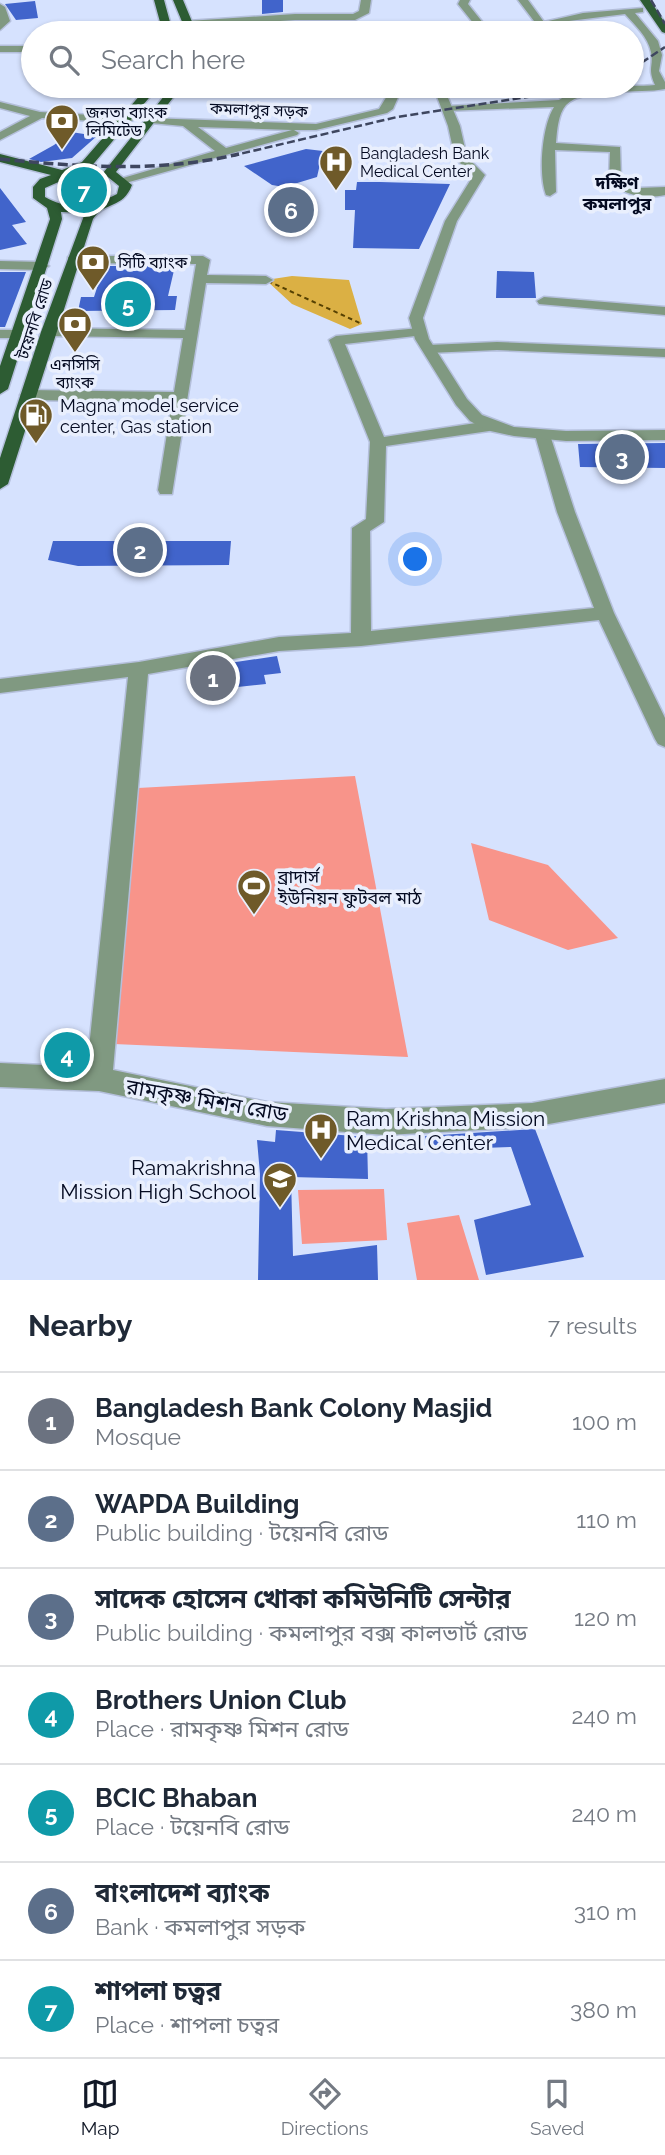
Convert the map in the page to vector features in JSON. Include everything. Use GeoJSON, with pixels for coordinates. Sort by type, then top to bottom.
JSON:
{"type":"FeatureCollection","features":[{"type":"Feature","properties":{"kind":"main road"},"geometry":{"type":"LineString","coordinates":[[159,0],[165,21]]}},
{"type":"Feature","properties":{"kind":"main road"},"geometry":{"type":"LineString","coordinates":[[178,0],[185,21]]}},
{"type":"Feature","properties":{"kind":"main road"},"geometry":{"type":"LineString","coordinates":[[658,0],[665,11]]}},
{"type":"Feature","properties":{"kind":"main road"},"geometry":{"type":"LineString","coordinates":[[648,5],[665,30]]}},
{"type":"Feature","properties":{"kind":"main road"},"geometry":{"type":"LineString","coordinates":[[40,187],[96,155],[144,98]]}},
{"type":"Feature","properties":{"kind":"main road"},"geometry":{"type":"LineString","coordinates":[[40,187],[39,198],[54,210],[92,211],[122,196],[126,185],[109,173],[168,98]]}},
{"type":"Feature","properties":{"kind":"main road"},"geometry":{"type":"LineString","coordinates":[[0,158],[68,173]]}},
{"type":"Feature","properties":{"kind":"main road"},"geometry":{"type":"LineString","coordinates":[[0,171],[32,181],[40,187]]}},
{"type":"Feature","properties":{"kind":"main road","name":"টয়েনবি রোড"},"geometry":{"type":"LineString","coordinates":[[0,389],[43,266],[57,219],[54,210]]}},
{"type":"Feature","properties":{"kind":"main road","name":"টয়েনবি রোড"},"geometry":{"type":"LineString","coordinates":[[0,484],[48,332],[92,211]]}},
{"type":"Feature","properties":{"kind":"street"},"geometry":{"type":"LineString","coordinates":[[259,21],[295,17],[355,17],[364,13],[366,0]]}},
{"type":"Feature","properties":{"kind":"street"},"geometry":{"type":"LineString","coordinates":[[466,0],[463,4],[477,21]]}},
{"type":"Feature","properties":{"kind":"street"},"geometry":{"type":"LineString","coordinates":[[523,0],[538,21]]}},
{"type":"Feature","properties":{"kind":"street"},"geometry":{"type":"LineString","coordinates":[[565,21],[628,11],[648,5]]}},
{"type":"Feature","properties":{"kind":"street"},"geometry":{"type":"LineString","coordinates":[[0,7],[5,21],[0,27]]}},
{"type":"Feature","properties":{"kind":"street"},"geometry":{"type":"LineString","coordinates":[[628,11],[636,21]]}},
{"type":"Feature","properties":{"kind":"street"},"geometry":{"type":"LineString","coordinates":[[644,30],[653,41],[657,55],[654,71],[662,87],[644,88]]}},
{"type":"Feature","properties":{"kind":"street"},"geometry":{"type":"LineString","coordinates":[[0,49],[21,49]]}},
{"type":"Feature","properties":{"kind":"street","name":"কমলাপুর সড়ক"},"geometry":{"type":"LineString","coordinates":[[151,120],[316,127],[383,111],[392,98]]}},
{"type":"Feature","properties":{"kind":"street"},"geometry":{"type":"LineString","coordinates":[[443,98],[461,159],[479,174],[461,200],[415,318],[419,332],[467,410],[489,426]]}},
{"type":"Feature","properties":{"kind":"street"},"geometry":{"type":"LineString","coordinates":[[447,109],[561,103],[568,98]]}},
{"type":"Feature","properties":{"kind":"street"},"geometry":{"type":"LineString","coordinates":[[550,192],[549,146],[552,123],[561,103]]}},
{"type":"Feature","properties":{"kind":"street"},"geometry":{"type":"LineString","coordinates":[[0,105],[40,115],[127,120]]}},
{"type":"Feature","properties":{"kind":"street"},"geometry":{"type":"LineString","coordinates":[[0,137],[40,115]]}},
{"type":"Feature","properties":{"kind":"street","name":"কমলাপুর সড়ক"},"geometry":{"type":"LineString","coordinates":[[186,123],[223,151]]}},
{"type":"Feature","properties":{"kind":"street"},"geometry":{"type":"LineString","coordinates":[[122,180],[316,127]]}},
{"type":"Feature","properties":{"kind":"street"},"geometry":{"type":"LineString","coordinates":[[549,146],[616,149],[615,180],[620,186],[657,193],[665,191]]}},
{"type":"Feature","properties":{"kind":"street"},"geometry":{"type":"LineString","coordinates":[[73,260],[203,261],[166,490]]}},
{"type":"Feature","properties":{"kind":"street"},"geometry":{"type":"LineString","coordinates":[[0,265],[43,266]]}},
{"type":"Feature","properties":{"kind":"street"},"geometry":{"type":"LineString","coordinates":[[200,279],[266,280]]}},
{"type":"Feature","properties":{"kind":"street"},"geometry":{"type":"LineString","coordinates":[[544,301],[665,311]]}},
{"type":"Feature","properties":{"kind":"street"},"geometry":{"type":"LineString","coordinates":[[48,332],[191,334]]}},
{"type":"Feature","properties":{"kind":"street"},"geometry":{"type":"LineString","coordinates":[[361,639],[361,528],[375,522],[378,442],[337,340],[419,332]]}},
{"type":"Feature","properties":{"kind":"street"},"geometry":{"type":"LineString","coordinates":[[0,334],[18,334]]}},
{"type":"Feature","properties":{"kind":"street"},"geometry":{"type":"LineString","coordinates":[[429,349],[497,346],[665,353]]}},
{"type":"Feature","properties":{"kind":"street"},"geometry":{"type":"LineString","coordinates":[[28,396],[181,397]]}},
{"type":"Feature","properties":{"kind":"street"},"geometry":{"type":"LineString","coordinates":[[378,442],[414,439],[489,426],[543,435],[665,435]]}},
{"type":"Feature","properties":{"kind":"street"},"geometry":{"type":"LineString","coordinates":[[543,435],[566,513],[605,613],[665,739]]}},
{"type":"Feature","properties":{"kind":"street"},"geometry":{"type":"LineString","coordinates":[[0,686],[139,669],[279,644],[361,639],[605,613]]}},
{"type":"Feature","properties":{"kind":"street"},"geometry":{"type":"LineString","coordinates":[[99,1079],[139,669]]}},
{"type":"Feature","properties":{"kind":"street","name":"রামকৃষ্ণ মিশন রোড"},"geometry":{"type":"LineString","coordinates":[[0,1075],[99,1079],[267,1114],[386,1122],[533,1115],[665,1091]]}},
{"type":"Feature","properties":{"kind":"shaded area"},"geometry":{"type":"Polygon","coordinates":[[[86,179],[106,183],[109,190],[98,198],[85,201],[60,195],[60,188],[70,182],[86,179]]]}},
{"type":"Feature","properties":{"kind":"shaded area"},"geometry":{"type":"Polygon","coordinates":[[[292,276],[349,280],[362,324],[350,329],[292,304],[266,280],[292,276]]]}},
{"type":"Feature","properties":{"kind":"shaded area","name":"ব্রাদার্স ইউনিয়ন ফুটবল মাঠ"},"geometry":{"type":"Polygon","coordinates":[[[355,776],[408,1057],[114,1044],[138,788],[355,776]]]}},
{"type":"Feature","properties":{"kind":"shaded area"},"geometry":{"type":"Polygon","coordinates":[[[471,843],[548,865],[618,938],[568,950],[489,920],[471,843]]]}},
{"type":"Feature","properties":{"kind":"shaded area"},"geometry":{"type":"Polygon","coordinates":[[[384,1189],[387,1240],[302,1244],[298,1190],[384,1189]]]}},
{"type":"Feature","properties":{"kind":"shaded area"},"geometry":{"type":"Polygon","coordinates":[[[459,1215],[479,1280],[417,1280],[407,1223],[459,1215]]]}},
{"type":"Feature","properties":{"kind":"building"},"geometry":{"type":"Polygon","coordinates":[[[262,0],[283,0],[283,12],[262,14],[262,0]]]}},
{"type":"Feature","properties":{"kind":"building"},"geometry":{"type":"Polygon","coordinates":[[[35,1],[38,18],[16,20],[5,4],[35,1]]]}},
{"type":"Feature","properties":{"kind":"building","name":"জনতা ব্যাংক লিমিটেড"},"geometry":{"type":"Polygon","coordinates":[[[71,132],[97,136],[72,158],[41,162],[29,159],[54,145],[71,132]]]}},
{"type":"Feature","properties":{"kind":"building"},"geometry":{"type":"Polygon","coordinates":[[[306,149],[323,151],[317,177],[284,187],[272,185],[244,166],[306,149]]]}},
{"type":"Feature","properties":{"kind":"building"},"geometry":{"type":"Polygon","coordinates":[[[357,182],[450,184],[419,249],[353,248],[355,210],[345,210],[345,190],[356,190],[357,182]]]}},
{"type":"Feature","properties":{"kind":"building"},"geometry":{"type":"Polygon","coordinates":[[[0,188],[26,222],[12,225],[27,244],[0,250],[0,188]]]}},
{"type":"Feature","properties":{"kind":"building"},"geometry":{"type":"Polygon","coordinates":[[[104,266],[175,266],[168,296],[177,296],[175,310],[78,311],[81,297],[94,297],[104,266]]]}},
{"type":"Feature","properties":{"kind":"building"},"geometry":{"type":"Polygon","coordinates":[[[497,271],[534,272],[536,298],[496,298],[497,271]]]}},
{"type":"Feature","properties":{"kind":"building"},"geometry":{"type":"Polygon","coordinates":[[[0,272],[26,272],[5,327],[0,327],[0,272]]]}},
{"type":"Feature","properties":{"kind":"building"},"geometry":{"type":"Polygon","coordinates":[[[665,443],[665,468],[580,467],[578,444],[665,443]]]}},
{"type":"Feature","properties":{"kind":"building"},"geometry":{"type":"Polygon","coordinates":[[[53,541],[231,541],[229,565],[78,566],[48,560],[53,541]]]}},
{"type":"Feature","properties":{"kind":"building"},"geometry":{"type":"Polygon","coordinates":[[[277,656],[281,673],[264,675],[266,684],[201,691],[196,668],[277,656]]]}},
{"type":"Feature","properties":{"kind":"building"},"geometry":{"type":"Polygon","coordinates":[[[47,1042],[87,1042],[85,1064],[44,1062],[47,1042]]]}},
{"type":"Feature","properties":{"kind":"building"},"geometry":{"type":"Polygon","coordinates":[[[535,1129],[584,1257],[486,1275],[474,1220],[531,1205],[511,1147],[428,1150],[425,1136],[535,1129]]]}},
{"type":"Feature","properties":{"kind":"building"},"geometry":{"type":"Polygon","coordinates":[[[276,1130],[367,1137],[368,1179],[291,1177],[293,1256],[377,1245],[378,1280],[258,1280],[260,1174],[257,1140],[275,1142],[276,1130]]]}},
{"type":"Feature","properties":{"kind":"ferry route"},"geometry":{"type":"LineString","coordinates":[[268,281],[362,324]]}},
{"type":"Feature","properties":{"kind":"railway"},"geometry":{"type":"LineString","coordinates":[[651,0],[665,24]]}},
{"type":"Feature","properties":{"kind":"railway"},"geometry":{"type":"LineString","coordinates":[[644,61],[665,47]]}},
{"type":"Feature","properties":{"kind":"railway"},"geometry":{"type":"LineString","coordinates":[[231,156],[397,117],[520,98]]}},
{"type":"Feature","properties":{"kind":"railway"},"geometry":{"type":"LineString","coordinates":[[0,159],[120,167],[179,164],[239,154]]}},
{"type":"Feature","properties":{"kind":"place","name":"জনতা ব্যাংক লিমিটেড"},"geometry":{"type":"Point","coordinates":[62,151]}},
{"type":"Feature","properties":{"kind":"place","name":"শাপলা চত্বর"},"geometry":{"type":"Point","coordinates":[84,190]}},
{"type":"Feature","properties":{"kind":"place","name":"Bangladesh Bank Medical Center"},"geometry":{"type":"Point","coordinates":[336,192]}},
{"type":"Feature","properties":{"kind":"place","name":"বাংলাদেশ ব্যাংক"},"geometry":{"type":"Point","coordinates":[291,210]}},
{"type":"Feature","properties":{"kind":"place","name":"সিটি ব্যাংক"},"geometry":{"type":"Point","coordinates":[93,292]}},
{"type":"Feature","properties":{"kind":"place","name":"BCIC Bhaban"},"geometry":{"type":"Point","coordinates":[128,304]}},
{"type":"Feature","properties":{"kind":"place","name":"এনসিসি ব্যাংক"},"geometry":{"type":"Point","coordinates":[75,354]}},
{"type":"Feature","properties":{"kind":"place","name":"Magna model service center, Gas station"},"geometry":{"type":"Point","coordinates":[36,445]}},
{"type":"Feature","properties":{"kind":"place","name":"সাদেক হোসেন খোকা কমিউনিটি সেন্টার"},"geometry":{"type":"Point","coordinates":[622,457]}},
{"type":"Feature","properties":{"kind":"place","name":"WAPDA Building"},"geometry":{"type":"Point","coordinates":[140,550]}},
{"type":"Feature","properties":{"kind":"place","name":"Bangladesh Bank Colony Masjid"},"geometry":{"type":"Point","coordinates":[213,678]}},
{"type":"Feature","properties":{"kind":"place","name":"ব্রাদার্স ইউনিয়ন ফুটবল মাঠ"},"geometry":{"type":"Point","coordinates":[254,916]}},
{"type":"Feature","properties":{"kind":"place","name":"Brothers Union Club"},"geometry":{"type":"Point","coordinates":[67,1055]}},
{"type":"Feature","properties":{"kind":"place","name":"Ram Krishna Mission Medical Center"},"geometry":{"type":"Point","coordinates":[321,1160]}},
{"type":"Feature","properties":{"kind":"place","name":"Ramakrishna Mission High School"},"geometry":{"type":"Point","coordinates":[280,1209]}},
{"type":"Feature","properties":{"kind":"district","name":"দক্ষিণ কমলাপুর"},"geometry":{"type":"Point","coordinates":[617,192]}}]}
